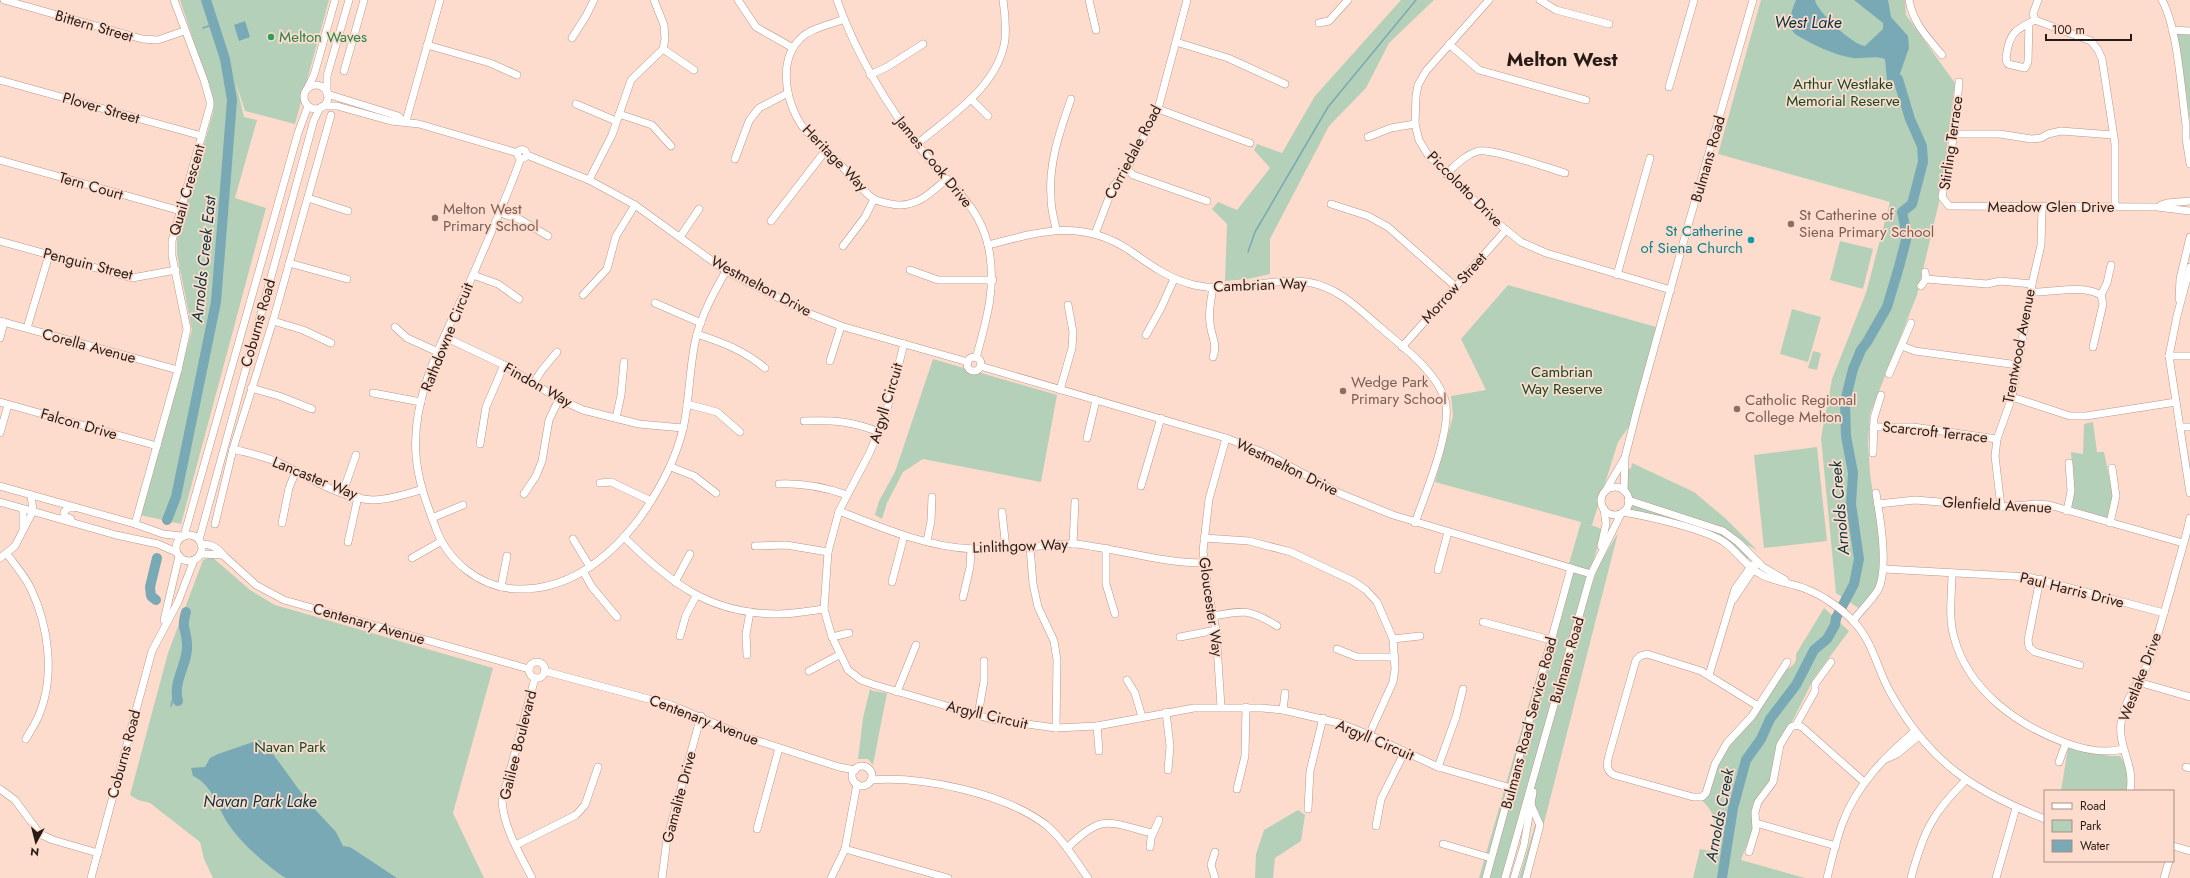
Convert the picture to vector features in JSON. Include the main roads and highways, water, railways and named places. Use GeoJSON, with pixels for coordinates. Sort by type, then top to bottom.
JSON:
{"type":"FeatureCollection","features":[{"type":"Feature","properties":{"kind":"water","name":"West Lake"},"geometry":{"type":"Polygon","coordinates":[[[1796,0],[1815,0],[1822,12],[1836,27],[1852,40],[1865,46],[1883,29],[1883,23],[1854,0],[1888,0],[1891,17],[1908,36],[1909,48],[1898,79],[1887,81],[1885,59],[1877,57],[1846,57],[1823,49],[1795,34],[1792,30],[1790,22],[1796,0]]]}},
{"type":"Feature","properties":{"kind":"water"},"geometry":{"type":"Polygon","coordinates":[[[245,21],[250,37],[239,41],[234,25],[245,21]]]}},
{"type":"Feature","properties":{"kind":"water","name":"Navan Park Lake"},"geometry":{"type":"Polygon","coordinates":[[[259,740],[265,743],[308,802],[336,832],[343,846],[350,847],[397,878],[286,878],[271,868],[247,847],[225,819],[206,785],[193,776],[191,768],[205,767],[210,758],[218,754],[259,740]]]}},
{"type":"Feature","properties":{"kind":"waterway","name":"Arnolds Creek East"},"geometry":{"type":"LineString","coordinates":[[167,520],[176,497],[216,302],[232,100],[225,59],[206,0]]}},
{"type":"Feature","properties":{"kind":"waterway"},"geometry":{"type":"LineString","coordinates":[[1248,252],[1255,232],[1328,107],[1416,0]]}},
{"type":"Feature","properties":{"kind":"waterway"},"geometry":{"type":"LineString","coordinates":[[203,28],[214,24]]}},
{"type":"Feature","properties":{"kind":"waterway","name":"Arnolds Creek"},"geometry":{"type":"LineString","coordinates":[[1836,618],[1854,584],[1859,559],[1851,504],[1853,473],[1846,436],[1845,402],[1853,369],[1861,350],[1887,307],[1907,236],[1902,212],[1912,204],[1923,162],[1922,146],[1910,119],[1898,79]]}},
{"type":"Feature","properties":{"kind":"waterway","name":"Arnolds Creek East"},"geometry":{"type":"LineString","coordinates":[[156,600],[151,596],[150,587],[157,558]]}},
{"type":"Feature","properties":{"kind":"waterway","name":"Arnolds Creek East"},"geometry":{"type":"LineString","coordinates":[[178,701],[177,686],[187,650],[184,626],[186,612]]}},
{"type":"Feature","properties":{"kind":"waterway","name":"Arnolds Creek"},"geometry":{"type":"LineString","coordinates":[[1722,878],[1733,808],[1746,760],[1761,739],[1770,719],[1796,685],[1814,650],[1827,639],[1835,625],[1836,618]]}},
{"type":"Feature","properties":{"kind":"waterway"},"geometry":{"type":"LineString","coordinates":[[171,706],[175,691]]}},
{"type":"Feature","properties":{"kind":"place","name":"Melton Waves"},"geometry":{"type":"Point","coordinates":[271,37]}},
{"type":"Feature","properties":{"kind":"place","name":"Melton West Primary School"},"geometry":{"type":"Point","coordinates":[435,218]}},
{"type":"Feature","properties":{"kind":"place","name":"St Catherine of Siena Primary School"},"geometry":{"type":"Point","coordinates":[1791,224]}},
{"type":"Feature","properties":{"kind":"place","name":"St Catherine of Siena Church"},"geometry":{"type":"Point","coordinates":[1751,240]}},
{"type":"Feature","properties":{"kind":"place","name":"Wedge Park Primary School"},"geometry":{"type":"Point","coordinates":[1343,391]}},
{"type":"Feature","properties":{"kind":"place","name":"Catholic Regional College Melton"},"geometry":{"type":"Point","coordinates":[1737,409]}},
{"type":"Feature","properties":{"kind":"district","name":"Melton West"},"geometry":{"type":"Point","coordinates":[1562,59]}},
{"type":"Feature","properties":{"kind":"park label","name":"Arthur Westlake Memorial Reserve"},"geometry":{"type":"Point","coordinates":[1843,92]}},
{"type":"Feature","properties":{"kind":"park label","name":"Cambrian Way Reserve"},"geometry":{"type":"Point","coordinates":[1562,380]}},
{"type":"Feature","properties":{"kind":"park label","name":"Navan Park"},"geometry":{"type":"Point","coordinates":[290,747]}}]}
